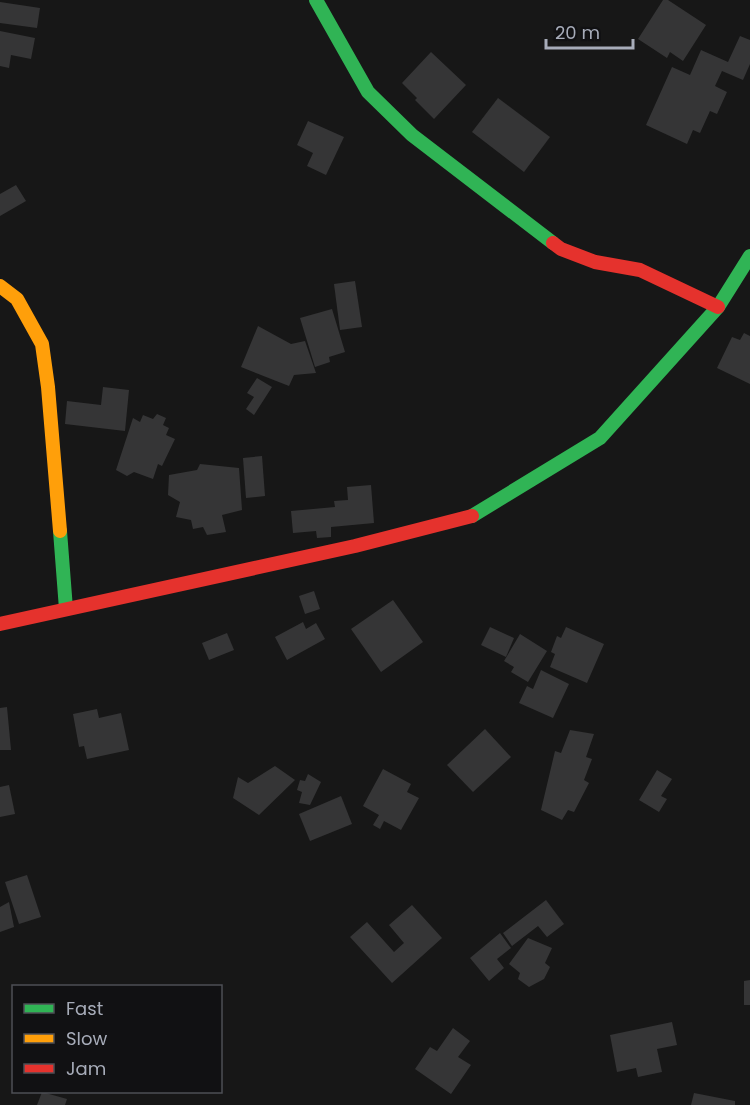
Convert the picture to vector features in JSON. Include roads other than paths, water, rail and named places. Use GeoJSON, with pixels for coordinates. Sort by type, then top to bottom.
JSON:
{"type":"FeatureCollection","features":[{"type":"Feature","properties":{"kind":"street"},"geometry":{"type":"LineString","coordinates":[[316,0],[368,92],[412,135],[561,249],[595,262],[639,270],[718,308]]}},
{"type":"Feature","properties":{"kind":"street"},"geometry":{"type":"LineString","coordinates":[[0,624],[355,546],[476,515],[600,438],[718,308],[750,256]]}},
{"type":"Feature","properties":{"kind":"street"},"geometry":{"type":"LineString","coordinates":[[0,286],[17,299],[42,344],[48,387],[66,609]]}}]}
